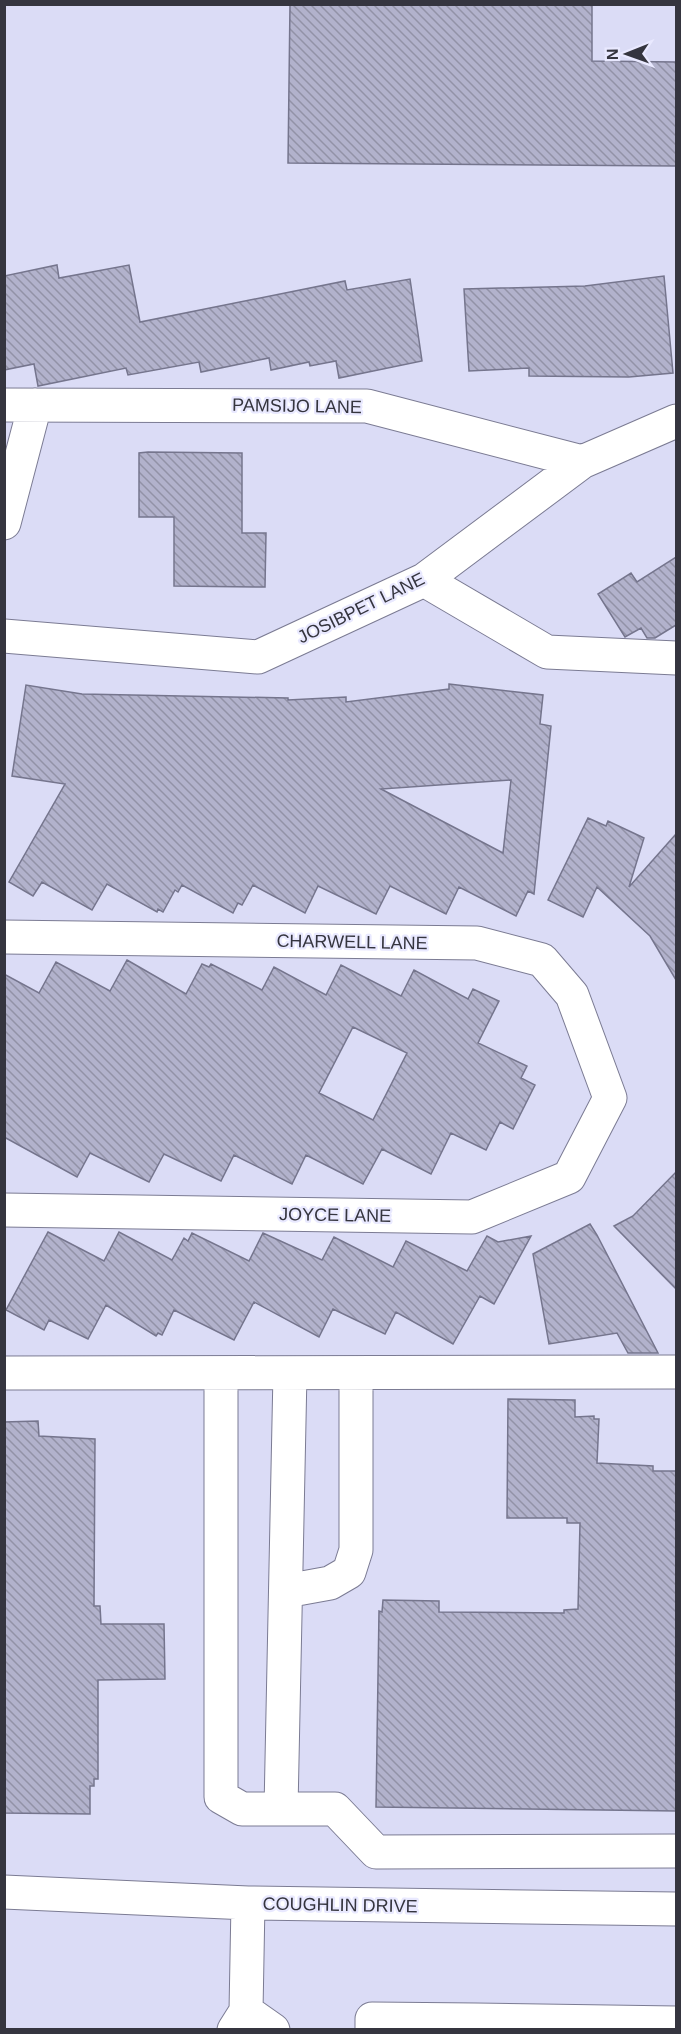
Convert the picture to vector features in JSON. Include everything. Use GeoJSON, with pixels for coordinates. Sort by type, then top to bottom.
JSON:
{"type":"FeatureCollection","features":[{"type":"Feature","properties":{"kind":"street","name":"PAMSIJO LANE"},"geometry":{"type":"LineString","coordinates":[[20,405],[367,406],[582,462]]}},
{"type":"Feature","properties":{"kind":"street"},"geometry":{"type":"LineString","coordinates":[[4,523],[20,405]]}},
{"type":"Feature","properties":{"kind":"street","name":"JOSIBPET LANE"},"geometry":{"type":"LineString","coordinates":[[4,636],[258,657],[424,580],[582,462],[676,421]]}},
{"type":"Feature","properties":{"kind":"street"},"geometry":{"type":"LineString","coordinates":[[424,580],[547,652],[676,658]]}},
{"type":"Feature","properties":{"kind":"street","name":"CHARWELL LANE"},"geometry":{"type":"LineString","coordinates":[[4,938],[477,943],[542,960],[572,995],[610,1098]]}},
{"type":"Feature","properties":{"kind":"street","name":"JOYCE LANE"},"geometry":{"type":"LineString","coordinates":[[4,1210],[472,1216],[569,1177],[610,1098]]}},
{"type":"Feature","properties":{"kind":"street"},"geometry":{"type":"LineString","coordinates":[[4,1373],[676,1372]]}},
{"type":"Feature","properties":{"kind":"street"},"geometry":{"type":"LineString","coordinates":[[281,1809],[290,1373]]}},
{"type":"Feature","properties":{"kind":"street"},"geometry":{"type":"LineString","coordinates":[[286,1591],[330,1582],[349,1572],[356,1550],[356,1373]]}},
{"type":"Feature","properties":{"kind":"street"},"geometry":{"type":"LineString","coordinates":[[221,1374],[221,1797],[242,1809],[335,1809],[376,1852],[676,1851]]}},
{"type":"Feature","properties":{"kind":"street","name":"COUGHLIN DRIVE"},"geometry":{"type":"LineString","coordinates":[[4,1892],[248,1903],[676,1909]]}},
{"type":"Feature","properties":{"kind":"street"},"geometry":{"type":"LineString","coordinates":[[248,1903],[240,2020],[273,2030]]}},
{"type":"Feature","properties":{"kind":"street"},"geometry":{"type":"LineString","coordinates":[[372,2030],[372,2019],[476,2025],[668,2025]]}},
{"type":"Feature","properties":{"kind":"building"},"geometry":{"type":"Polygon","coordinates":[[[290,4],[592,4],[592,61],[676,62],[676,166],[288,163],[290,4]]]}},
{"type":"Feature","properties":{"kind":"building"},"geometry":{"type":"Polygon","coordinates":[[[57,265],[59,278],[129,265],[140,322],[345,281],[347,290],[410,279],[422,361],[339,378],[336,361],[310,366],[309,362],[271,370],[269,358],[201,372],[199,362],[128,375],[126,368],[38,386],[34,364],[4,370],[4,276],[57,265]]]}},
{"type":"Feature","properties":{"kind":"building"},"geometry":{"type":"Polygon","coordinates":[[[664,276],[673,373],[629,377],[529,376],[529,368],[469,371],[464,289],[585,286],[664,276]]]}},
{"type":"Feature","properties":{"kind":"building"},"geometry":{"type":"Polygon","coordinates":[[[139,453],[242,453],[242,533],[266,533],[265,587],[174,586],[174,517],[139,517],[139,453]]]}},
{"type":"Feature","properties":{"kind":"building"},"geometry":{"type":"Polygon","coordinates":[[[676,557],[676,625],[655,638],[647,638],[641,628],[625,637],[598,594],[631,573],[637,582],[676,557]]]}},
{"type":"Feature","properties":{"kind":"building"},"geometry":{"type":"Polygon","coordinates":[[[449,684],[543,695],[540,724],[551,726],[534,894],[528,891],[516,916],[459,887],[446,914],[390,886],[376,914],[318,886],[305,913],[253,885],[242,905],[238,903],[233,913],[182,885],[178,892],[175,890],[163,912],[158,909],[157,912],[107,884],[92,910],[42,882],[33,896],[9,882],[65,784],[12,776],[26,685],[82,694],[288,698],[288,700],[346,697],[346,702],[449,689],[449,684]],[[511,780],[381,789],[503,853],[511,780]]]}},
{"type":"Feature","properties":{"kind":"building"},"geometry":{"type":"Polygon","coordinates":[[[588,818],[606,826],[608,821],[644,838],[629,887],[676,834],[676,980],[650,936],[597,887],[583,917],[548,900],[588,818]]]}},
{"type":"Feature","properties":{"kind":"building"},"geometry":{"type":"Polygon","coordinates":[[[127,960],[186,994],[202,964],[209,967],[211,964],[262,990],[274,967],[326,995],[341,965],[401,996],[414,970],[468,999],[473,989],[499,1001],[478,1043],[527,1066],[521,1078],[535,1085],[513,1129],[500,1122],[486,1150],[451,1133],[431,1174],[382,1149],[363,1184],[306,1155],[292,1184],[234,1155],[221,1181],[164,1154],[149,1182],[90,1153],[77,1177],[4,1137],[4,974],[39,993],[56,962],[110,991],[127,960]],[[353,1027],[319,1093],[373,1120],[407,1053],[353,1027]]]}},
{"type":"Feature","properties":{"kind":"building"},"geometry":{"type":"Polygon","coordinates":[[[676,1172],[676,1289],[614,1226],[633,1216],[676,1172]]]}},
{"type":"Feature","properties":{"kind":"building"},"geometry":{"type":"Polygon","coordinates":[[[590,1224],[658,1353],[628,1353],[617,1333],[549,1344],[533,1254],[590,1224]]]}},
{"type":"Feature","properties":{"kind":"building"},"geometry":{"type":"Polygon","coordinates":[[[48,1232],[104,1261],[119,1232],[172,1260],[184,1238],[188,1241],[192,1233],[249,1261],[263,1233],[322,1260],[334,1237],[393,1267],[406,1241],[467,1271],[487,1236],[498,1242],[531,1236],[494,1304],[480,1296],[453,1344],[396,1312],[385,1334],[333,1309],[319,1337],[254,1302],[234,1340],[174,1310],[162,1335],[158,1333],[156,1336],[106,1305],[88,1339],[49,1320],[44,1330],[6,1310],[48,1232]]]}},
{"type":"Feature","properties":{"kind":"building"},"geometry":{"type":"Polygon","coordinates":[[[508,1399],[575,1400],[575,1417],[594,1416],[594,1419],[599,1419],[597,1463],[653,1466],[653,1471],[676,1471],[676,1811],[376,1807],[379,1611],[382,1612],[383,1600],[439,1601],[439,1612],[564,1613],[564,1610],[578,1609],[580,1523],[567,1523],[567,1518],[507,1518],[508,1399]]]}},
{"type":"Feature","properties":{"kind":"building"},"geometry":{"type":"Polygon","coordinates":[[[38,1421],[39,1436],[95,1439],[94,1606],[100,1606],[101,1624],[164,1624],[165,1679],[98,1680],[98,1779],[94,1779],[94,1786],[90,1786],[90,1814],[4,1813],[4,1422],[38,1421]]]}}]}
